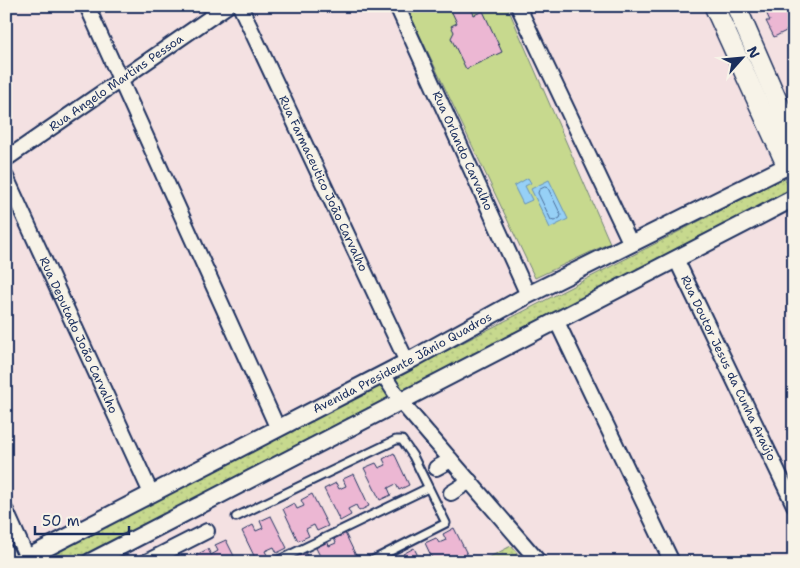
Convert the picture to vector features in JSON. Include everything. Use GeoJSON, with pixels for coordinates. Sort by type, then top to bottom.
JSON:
{"type":"FeatureCollection","features":[{"type":"Feature","properties":{"kind":"main road"},"geometry":{"type":"LineString","coordinates":[[714,6],[792,170]]}},
{"type":"Feature","properties":{"kind":"main road"},"geometry":{"type":"LineString","coordinates":[[736,6],[794,139]]}},
{"type":"Feature","properties":{"kind":"street"},"geometry":{"type":"LineString","coordinates":[[87,6],[278,429]]}},
{"type":"Feature","properties":{"kind":"street","name":"Rua Angelo Martins Pessoa"},"geometry":{"type":"LineString","coordinates":[[6,159],[227,6]]}},
{"type":"Feature","properties":{"kind":"street","name":"Rua Farmaceutico João Carvalho"},"geometry":{"type":"LineString","coordinates":[[240,6],[407,362]]}},
{"type":"Feature","properties":{"kind":"street","name":"Rua Orlando Carvalho"},"geometry":{"type":"LineString","coordinates":[[397,6],[528,296]]}},
{"type":"Feature","properties":{"kind":"street"},"geometry":{"type":"LineString","coordinates":[[518,6],[631,244]]}},
{"type":"Feature","properties":{"kind":"street","name":"Avenida Presidente Jânio Quadros"},"geometry":{"type":"LineString","coordinates":[[25,560],[151,493],[407,362],[528,296],[631,244],[792,170]]}},
{"type":"Feature","properties":{"kind":"street","name":"Rua Deputado João Carvalho"},"geometry":{"type":"LineString","coordinates":[[6,177],[151,493]]}},
{"type":"Feature","properties":{"kind":"street"},"geometry":{"type":"LineString","coordinates":[[90,562],[794,198]]}},
{"type":"Feature","properties":{"kind":"street","name":"Rua Doutor Jesus da Cunha Araújo"},"geometry":{"type":"LineString","coordinates":[[676,259],[794,505]]}},
{"type":"Feature","properties":{"kind":"street"},"geometry":{"type":"LineString","coordinates":[[557,322],[672,562]]}},
{"type":"Feature","properties":{"kind":"street"},"geometry":{"type":"LineString","coordinates":[[384,374],[401,402],[540,562]]}},
{"type":"Feature","properties":{"kind":"street"},"geometry":{"type":"LineString","coordinates":[[436,468],[451,460]]}},
{"type":"Feature","properties":{"kind":"street"},"geometry":{"type":"LineString","coordinates":[[451,494],[470,481]]}},
{"type":"Feature","properties":{"kind":"street"},"geometry":{"type":"LineString","coordinates":[[6,511],[25,560]]}},
{"type":"Feature","properties":{"kind":"street"},"geometry":{"type":"LineString","coordinates":[[146,562],[207,531]]}},
{"type":"Feature","properties":{"kind":"street"},"geometry":{"type":"LineString","coordinates":[[6,552],[11,562]]}},
{"type":"Feature","properties":{"kind":"lane"},"geometry":{"type":"LineString","coordinates":[[236,516],[396,440],[402,440],[423,476],[446,523],[369,562]]}},
{"type":"Feature","properties":{"kind":"lane"},"geometry":{"type":"LineString","coordinates":[[423,476],[436,468]]}},
{"type":"Feature","properties":{"kind":"lane"},"geometry":{"type":"LineString","coordinates":[[275,562],[428,488]]}},
{"type":"Feature","properties":{"kind":"lane"},"geometry":{"type":"LineString","coordinates":[[436,503],[451,494]]}},
{"type":"Feature","properties":{"kind":"green space"},"geometry":{"type":"Polygon","coordinates":[[[406,6],[507,6],[610,243],[535,278],[406,6]]]}},
{"type":"Feature","properties":{"kind":"green space"},"geometry":{"type":"Polygon","coordinates":[[[783,178],[792,194],[402,393],[395,380],[396,377],[783,178]]]}},
{"type":"Feature","properties":{"kind":"green space"},"geometry":{"type":"Polygon","coordinates":[[[379,385],[387,392],[387,402],[73,562],[37,562],[379,385]]]}},
{"type":"Feature","properties":{"kind":"green space"},"geometry":{"type":"Polygon","coordinates":[[[511,546],[525,562],[480,562],[511,546]]]}},
{"type":"Feature","properties":{"kind":"water"},"geometry":{"type":"Polygon","coordinates":[[[528,178],[531,183],[525,186],[532,200],[523,204],[514,186],[528,178]]]}},
{"type":"Feature","properties":{"kind":"water"},"geometry":{"type":"Polygon","coordinates":[[[549,180],[568,219],[550,228],[531,189],[549,180]]]}},
{"type":"Feature","properties":{"kind":"building"},"geometry":{"type":"Polygon","coordinates":[[[449,6],[470,6],[474,15],[483,11],[502,52],[466,69],[451,38],[454,32],[451,26],[457,23],[449,6]]]}},
{"type":"Feature","properties":{"kind":"building"},"geometry":{"type":"Polygon","coordinates":[[[757,6],[774,6],[760,13],[757,6]]]}},
{"type":"Feature","properties":{"kind":"building"},"geometry":{"type":"Polygon","coordinates":[[[794,6],[794,27],[774,37],[766,21],[770,21],[766,12],[778,7],[782,9],[794,6]]]}},
{"type":"Feature","properties":{"kind":"building"},"geometry":{"type":"Polygon","coordinates":[[[794,57],[794,78],[788,60],[794,57]]]}},
{"type":"Feature","properties":{"kind":"building"},"geometry":{"type":"Polygon","coordinates":[[[394,453],[409,485],[399,490],[396,484],[388,488],[391,495],[380,500],[364,468],[376,463],[379,468],[386,465],[383,459],[394,453]]]}},
{"type":"Feature","properties":{"kind":"building"},"geometry":{"type":"Polygon","coordinates":[[[354,474],[369,506],[359,511],[356,505],[348,509],[351,515],[340,521],[324,489],[336,483],[339,489],[346,486],[343,479],[354,474]]]}},
{"type":"Feature","properties":{"kind":"building"},"geometry":{"type":"Polygon","coordinates":[[[312,494],[328,526],[317,531],[314,525],[306,529],[309,536],[298,541],[283,509],[294,503],[297,509],[304,506],[301,500],[312,494]]]}},
{"type":"Feature","properties":{"kind":"building"},"geometry":{"type":"Polygon","coordinates":[[[271,516],[287,548],[277,553],[274,547],[265,551],[268,557],[257,562],[242,531],[253,525],[256,531],[263,528],[260,521],[271,516]]]}},
{"type":"Feature","properties":{"kind":"building"},"geometry":{"type":"Polygon","coordinates":[[[454,528],[470,560],[458,562],[457,559],[451,562],[434,562],[425,543],[436,538],[439,543],[446,540],[443,534],[454,528]]]}},
{"type":"Feature","properties":{"kind":"building"},"geometry":{"type":"Polygon","coordinates":[[[344,531],[359,562],[323,562],[315,546],[327,540],[329,546],[336,543],[333,536],[344,531]]]}},
{"type":"Feature","properties":{"kind":"building"},"geometry":{"type":"Polygon","coordinates":[[[226,540],[237,562],[200,562],[196,555],[208,549],[211,555],[218,551],[215,545],[226,540]]]}},
{"type":"Feature","properties":{"kind":"building"},"geometry":{"type":"Polygon","coordinates":[[[414,548],[421,562],[403,562],[406,560],[403,554],[414,548]]]}},
{"type":"Feature","properties":{"kind":"building"},"geometry":{"type":"Polygon","coordinates":[[[305,552],[310,562],[296,562],[294,557],[305,552]]]}}]}
